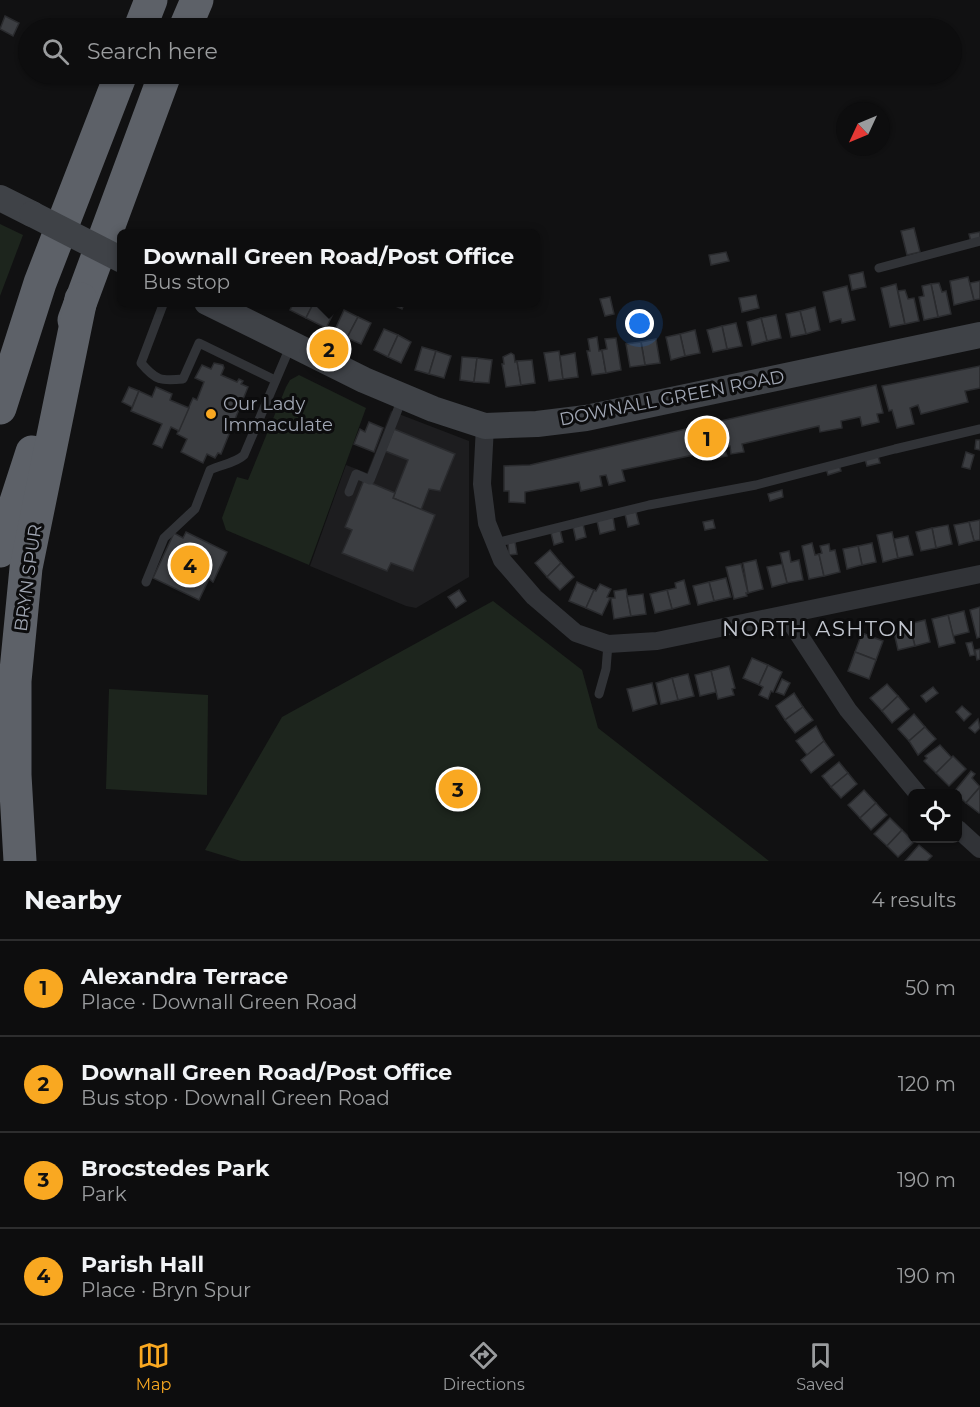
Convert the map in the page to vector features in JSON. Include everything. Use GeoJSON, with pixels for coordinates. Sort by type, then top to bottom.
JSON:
{"type":"FeatureCollection","features":[{"type":"Feature","properties":{"kind":"highway"},"geometry":{"type":"LineString","coordinates":[[144,18],[151,0]]}},
{"type":"Feature","properties":{"kind":"highway"},"geometry":{"type":"LineString","coordinates":[[189,18],[197,0]]}},
{"type":"Feature","properties":{"kind":"highway"},"geometry":{"type":"LineString","coordinates":[[0,408],[40,283],[117,84]]}},
{"type":"Feature","properties":{"kind":"highway"},"geometry":{"type":"LineString","coordinates":[[0,551],[81,299],[161,84]]}},
{"type":"Feature","properties":{"kind":"highway","name":"BRYN SPUR"},"geometry":{"type":"LineString","coordinates":[[20,861],[15,775],[15,681],[27,568],[81,299]]}},
{"type":"Feature","properties":{"kind":"main road"},"geometry":{"type":"LineString","coordinates":[[0,198],[117,257]]}},
{"type":"Feature","properties":{"kind":"main road","name":"DOWNALL GREEN ROAD"},"geometry":{"type":"LineString","coordinates":[[215,307],[433,410],[485,426],[537,424],[585,418],[980,335]]}},
{"type":"Feature","properties":{"kind":"street"},"geometry":{"type":"LineString","coordinates":[[485,426],[482,484],[487,523],[502,560],[534,597],[576,633],[608,644],[657,641],[980,574]]}},
{"type":"Feature","properties":{"kind":"street"},"geometry":{"type":"LineString","coordinates":[[786,615],[848,710],[914,789]]}},
{"type":"Feature","properties":{"kind":"street"},"geometry":{"type":"LineString","coordinates":[[962,833],[980,849]]}},
{"type":"Feature","properties":{"kind":"lane"},"geometry":{"type":"LineString","coordinates":[[879,268],[980,241]]}},
{"type":"Feature","properties":{"kind":"lane"},"geometry":{"type":"LineString","coordinates":[[162,307],[141,363],[152,376],[164,380],[183,379],[199,343],[275,380]]}},
{"type":"Feature","properties":{"kind":"lane"},"geometry":{"type":"LineString","coordinates":[[146,582],[165,538],[195,509],[210,470],[244,455],[291,344]]}},
{"type":"Feature","properties":{"kind":"lane"},"geometry":{"type":"LineString","coordinates":[[349,492],[356,474],[370,480],[403,396]]}},
{"type":"Feature","properties":{"kind":"lane"},"geometry":{"type":"LineString","coordinates":[[495,543],[649,505],[756,485],[980,429]]}},
{"type":"Feature","properties":{"kind":"lane"},"geometry":{"type":"LineString","coordinates":[[599,694],[606,669],[608,644]]}},
{"type":"Feature","properties":{"kind":"shaded area"},"geometry":{"type":"Polygon","coordinates":[[[0,224],[23,235],[0,296],[0,224]]]}},
{"type":"Feature","properties":{"kind":"shaded area"},"geometry":{"type":"Polygon","coordinates":[[[299,375],[366,408],[309,565],[226,530],[222,518],[237,477],[248,480],[286,387],[290,380],[299,375]]]}},
{"type":"Feature","properties":{"kind":"shaded area"},"geometry":{"type":"Polygon","coordinates":[[[391,411],[469,441],[469,577],[416,608],[406,606],[310,566],[346,465],[367,473],[391,411]]]}},
{"type":"Feature","properties":{"kind":"shaded area"},"geometry":{"type":"Polygon","coordinates":[[[493,601],[582,670],[598,728],[769,861],[241,861],[205,850],[282,717],[493,601]]]}},
{"type":"Feature","properties":{"kind":"shaded area"},"geometry":{"type":"Polygon","coordinates":[[[109,689],[208,695],[207,795],[106,789],[109,689]]]}},
{"type":"Feature","properties":{"kind":"building"},"geometry":{"type":"Polygon","coordinates":[[[5,16],[18,22],[13,36],[0,29],[5,16]]]}},
{"type":"Feature","properties":{"kind":"building"},"geometry":{"type":"Polygon","coordinates":[[[914,228],[920,252],[907,255],[901,231],[914,228]]]}},
{"type":"Feature","properties":{"kind":"building"},"geometry":{"type":"Polygon","coordinates":[[[980,232],[980,240],[971,242],[969,234],[980,232]]]}},
{"type":"Feature","properties":{"kind":"building"},"geometry":{"type":"Polygon","coordinates":[[[726,252],[729,261],[711,265],[709,255],[726,252]]]}},
{"type":"Feature","properties":{"kind":"building"},"geometry":{"type":"Polygon","coordinates":[[[863,272],[866,287],[852,290],[849,275],[863,272]]]}},
{"type":"Feature","properties":{"kind":"building"},"geometry":{"type":"Polygon","coordinates":[[[968,277],[974,300],[954,305],[950,281],[968,277]]]}},
{"type":"Feature","properties":{"kind":"building"},"geometry":{"type":"Polygon","coordinates":[[[980,281],[980,299],[974,300],[970,283],[980,281]]]}},
{"type":"Feature","properties":{"kind":"building"},"geometry":{"type":"Polygon","coordinates":[[[939,283],[942,292],[946,291],[951,314],[938,317],[931,284],[939,283]]]}},
{"type":"Feature","properties":{"kind":"building"},"geometry":{"type":"Polygon","coordinates":[[[896,284],[905,324],[890,327],[881,288],[896,284]]]}},
{"type":"Feature","properties":{"kind":"building"},"geometry":{"type":"Polygon","coordinates":[[[931,284],[938,317],[924,320],[919,297],[924,296],[922,286],[931,284]]]}},
{"type":"Feature","properties":{"kind":"building"},"geometry":{"type":"Polygon","coordinates":[[[847,286],[855,320],[842,323],[841,319],[830,322],[823,292],[847,286]]]}},
{"type":"Feature","properties":{"kind":"building"},"geometry":{"type":"Polygon","coordinates":[[[905,290],[908,299],[914,298],[919,321],[905,324],[898,291],[905,290]]]}},
{"type":"Feature","properties":{"kind":"building"},"geometry":{"type":"Polygon","coordinates":[[[756,295],[759,308],[742,312],[739,298],[756,295]]]}},
{"type":"Feature","properties":{"kind":"building"},"geometry":{"type":"Polygon","coordinates":[[[610,297],[614,314],[605,316],[600,299],[610,297]]]}},
{"type":"Feature","properties":{"kind":"building"},"geometry":{"type":"Polygon","coordinates":[[[292,307],[312,307],[306,318],[290,310],[292,307]]]}},
{"type":"Feature","properties":{"kind":"building"},"geometry":{"type":"Polygon","coordinates":[[[312,307],[336,307],[326,328],[306,318],[312,307]]]}},
{"type":"Feature","properties":{"kind":"building"},"geometry":{"type":"Polygon","coordinates":[[[815,307],[820,330],[806,334],[800,311],[815,307]]]}},
{"type":"Feature","properties":{"kind":"building"},"geometry":{"type":"Polygon","coordinates":[[[344,310],[358,317],[347,338],[334,332],[344,310]]]}},
{"type":"Feature","properties":{"kind":"building"},"geometry":{"type":"Polygon","coordinates":[[[800,311],[806,334],[791,337],[786,314],[800,311]]]}},
{"type":"Feature","properties":{"kind":"building"},"geometry":{"type":"Polygon","coordinates":[[[776,315],[781,338],[767,341],[761,318],[776,315]]]}},
{"type":"Feature","properties":{"kind":"building"},"geometry":{"type":"Polygon","coordinates":[[[358,317],[371,323],[361,344],[347,338],[358,317]]]}},
{"type":"Feature","properties":{"kind":"building"},"geometry":{"type":"Polygon","coordinates":[[[761,318],[767,341],[752,345],[747,322],[761,318]]]}},
{"type":"Feature","properties":{"kind":"building"},"geometry":{"type":"Polygon","coordinates":[[[736,323],[742,346],[727,349],[722,326],[736,323]]]}},
{"type":"Feature","properties":{"kind":"building"},"geometry":{"type":"Polygon","coordinates":[[[722,326],[727,349],[713,352],[707,330],[722,326]]]}},
{"type":"Feature","properties":{"kind":"building"},"geometry":{"type":"Polygon","coordinates":[[[384,329],[398,335],[388,357],[374,350],[384,329]]]}},
{"type":"Feature","properties":{"kind":"building"},"geometry":{"type":"Polygon","coordinates":[[[695,330],[700,353],[685,356],[680,334],[695,330]]]}},
{"type":"Feature","properties":{"kind":"building"},"geometry":{"type":"Polygon","coordinates":[[[680,334],[685,356],[671,360],[666,337],[680,334]]]}},
{"type":"Feature","properties":{"kind":"building"},"geometry":{"type":"Polygon","coordinates":[[[398,335],[411,342],[401,363],[388,357],[398,335]]]}},
{"type":"Feature","properties":{"kind":"building"},"geometry":{"type":"Polygon","coordinates":[[[597,337],[606,373],[592,375],[587,351],[590,351],[588,339],[597,337]]]}},
{"type":"Feature","properties":{"kind":"building"},"geometry":{"type":"Polygon","coordinates":[[[616,338],[621,370],[606,373],[602,350],[607,349],[605,339],[616,338]]]}},
{"type":"Feature","properties":{"kind":"building"},"geometry":{"type":"Polygon","coordinates":[[[656,339],[660,363],[645,365],[641,342],[656,339]]]}},
{"type":"Feature","properties":{"kind":"building"},"geometry":{"type":"Polygon","coordinates":[[[641,342],[645,365],[630,367],[626,344],[641,342]]]}},
{"type":"Feature","properties":{"kind":"building"},"geometry":{"type":"Polygon","coordinates":[[[422,347],[436,351],[429,374],[415,370],[422,347]]]}},
{"type":"Feature","properties":{"kind":"building"},"geometry":{"type":"Polygon","coordinates":[[[436,351],[451,356],[444,378],[429,374],[436,351]]]}},
{"type":"Feature","properties":{"kind":"building"},"geometry":{"type":"Polygon","coordinates":[[[559,351],[563,379],[549,381],[544,353],[559,351]]]}},
{"type":"Feature","properties":{"kind":"building"},"geometry":{"type":"Polygon","coordinates":[[[511,353],[514,355],[515,362],[517,361],[521,385],[506,387],[503,357],[511,353]]]}},
{"type":"Feature","properties":{"kind":"building"},"geometry":{"type":"Polygon","coordinates":[[[575,353],[578,377],[563,379],[560,356],[575,353]]]}},
{"type":"Feature","properties":{"kind":"building"},"geometry":{"type":"Polygon","coordinates":[[[462,357],[477,358],[474,382],[460,380],[462,357]]]}},
{"type":"Feature","properties":{"kind":"building"},"geometry":{"type":"Polygon","coordinates":[[[477,358],[492,360],[489,383],[474,382],[477,358]]]}},
{"type":"Feature","properties":{"kind":"building"},"geometry":{"type":"Polygon","coordinates":[[[532,360],[535,383],[521,385],[517,361],[532,360]]]}},
{"type":"Feature","properties":{"kind":"building","name":"Our Lady Immaculate"},"geometry":{"type":"Polygon","coordinates":[[[214,363],[223,365],[221,375],[237,382],[239,379],[243,381],[241,384],[248,387],[221,454],[218,453],[215,458],[207,454],[203,463],[181,452],[187,439],[177,434],[193,398],[197,400],[204,382],[195,378],[202,365],[211,369],[214,363]]]}},
{"type":"Feature","properties":{"kind":"building"},"geometry":{"type":"Polygon","coordinates":[[[980,366],[980,388],[965,391],[968,402],[921,414],[918,405],[910,408],[914,424],[897,428],[892,410],[889,411],[882,386],[980,366]]]}},
{"type":"Feature","properties":{"kind":"building"},"geometry":{"type":"Polygon","coordinates":[[[876,385],[883,413],[877,414],[879,422],[862,426],[860,417],[841,421],[842,428],[820,432],[819,426],[742,444],[744,452],[731,454],[730,446],[724,447],[727,456],[710,459],[708,452],[622,470],[625,481],[609,485],[606,475],[600,476],[602,486],[581,491],[579,482],[525,492],[525,503],[509,502],[509,491],[504,491],[504,466],[530,465],[876,385]]]}},
{"type":"Feature","properties":{"kind":"building"},"geometry":{"type":"Polygon","coordinates":[[[129,387],[139,391],[132,407],[122,402],[129,387]]]}},
{"type":"Feature","properties":{"kind":"building"},"geometry":{"type":"Polygon","coordinates":[[[156,387],[172,394],[170,400],[189,408],[179,431],[171,427],[162,448],[153,444],[162,424],[131,411],[139,391],[152,397],[156,387]]]}},
{"type":"Feature","properties":{"kind":"building"},"geometry":{"type":"Polygon","coordinates":[[[369,422],[383,428],[374,452],[354,444],[360,429],[365,432],[369,422]]]}},
{"type":"Feature","properties":{"kind":"building"},"geometry":{"type":"Polygon","coordinates":[[[394,429],[455,454],[440,491],[429,489],[421,510],[393,498],[408,460],[385,451],[394,429]]]}},
{"type":"Feature","properties":{"kind":"building"},"geometry":{"type":"Polygon","coordinates":[[[976,440],[980,440],[980,450],[975,449],[976,440]]]}},
{"type":"Feature","properties":{"kind":"building"},"geometry":{"type":"Polygon","coordinates":[[[966,452],[974,455],[970,469],[962,467],[966,452]]]}},
{"type":"Feature","properties":{"kind":"building"},"geometry":{"type":"Polygon","coordinates":[[[878,456],[880,463],[867,466],[865,459],[878,456]]]}},
{"type":"Feature","properties":{"kind":"building"},"geometry":{"type":"Polygon","coordinates":[[[839,464],[841,471],[828,475],[826,468],[839,464]]]}},
{"type":"Feature","properties":{"kind":"building"},"geometry":{"type":"Polygon","coordinates":[[[364,480],[395,493],[393,498],[435,515],[413,571],[391,563],[387,571],[342,553],[352,530],[345,527],[364,480]]]}},
{"type":"Feature","properties":{"kind":"building"},"geometry":{"type":"Polygon","coordinates":[[[782,490],[783,497],[770,501],[768,494],[782,490]]]}},
{"type":"Feature","properties":{"kind":"building"},"geometry":{"type":"Polygon","coordinates":[[[636,512],[639,524],[628,527],[625,514],[636,512]]]}},
{"type":"Feature","properties":{"kind":"building"},"geometry":{"type":"Polygon","coordinates":[[[613,517],[615,530],[600,534],[597,521],[613,517]]]}},
{"type":"Feature","properties":{"kind":"building"},"geometry":{"type":"Polygon","coordinates":[[[713,520],[715,528],[705,530],[703,522],[713,520]]]}},
{"type":"Feature","properties":{"kind":"building"},"geometry":{"type":"Polygon","coordinates":[[[980,520],[980,540],[974,541],[969,522],[980,520]]]}},
{"type":"Feature","properties":{"kind":"building"},"geometry":{"type":"Polygon","coordinates":[[[969,522],[974,541],[959,545],[954,525],[969,522]]]}},
{"type":"Feature","properties":{"kind":"building"},"geometry":{"type":"Polygon","coordinates":[[[583,524],[586,537],[576,540],[573,527],[583,524]]]}},
{"type":"Feature","properties":{"kind":"building"},"geometry":{"type":"Polygon","coordinates":[[[948,525],[952,544],[936,548],[932,528],[948,525]]]}},
{"type":"Feature","properties":{"kind":"building"},"geometry":{"type":"Polygon","coordinates":[[[932,528],[936,548],[921,551],[916,532],[932,528]]]}},
{"type":"Feature","properties":{"kind":"building"},"geometry":{"type":"Polygon","coordinates":[[[560,530],[563,542],[554,545],[551,533],[560,530]]]}},
{"type":"Feature","properties":{"kind":"building"},"geometry":{"type":"Polygon","coordinates":[[[186,532],[227,552],[213,582],[209,579],[199,600],[153,578],[174,533],[183,538],[186,532]]]}},
{"type":"Feature","properties":{"kind":"building"},"geometry":{"type":"Polygon","coordinates":[[[892,532],[898,558],[883,562],[877,535],[892,532]]]}},
{"type":"Feature","properties":{"kind":"building"},"geometry":{"type":"Polygon","coordinates":[[[908,536],[913,555],[898,558],[894,539],[908,536]]]}},
{"type":"Feature","properties":{"kind":"building"},"geometry":{"type":"Polygon","coordinates":[[[515,542],[517,554],[509,555],[508,543],[515,542]]]}},
{"type":"Feature","properties":{"kind":"building"},"geometry":{"type":"Polygon","coordinates":[[[812,543],[815,555],[819,554],[824,576],[809,579],[802,546],[812,543]]]}},
{"type":"Feature","properties":{"kind":"building"},"geometry":{"type":"Polygon","coordinates":[[[872,543],[876,562],[862,565],[858,546],[872,543]]]}},
{"type":"Feature","properties":{"kind":"building"},"geometry":{"type":"Polygon","coordinates":[[[829,544],[830,551],[835,550],[840,572],[824,576],[819,554],[822,553],[820,546],[829,544]]]}},
{"type":"Feature","properties":{"kind":"building"},"geometry":{"type":"Polygon","coordinates":[[[858,546],[862,565],[847,569],[843,549],[858,546]]]}},
{"type":"Feature","properties":{"kind":"building"},"geometry":{"type":"Polygon","coordinates":[[[550,550],[561,563],[547,577],[535,563],[550,550]]]}},
{"type":"Feature","properties":{"kind":"building"},"geometry":{"type":"Polygon","coordinates":[[[789,551],[791,562],[799,560],[803,580],[787,583],[780,553],[789,551]]]}},
{"type":"Feature","properties":{"kind":"building"},"geometry":{"type":"Polygon","coordinates":[[[756,560],[763,589],[748,593],[743,563],[756,560]]]}},
{"type":"Feature","properties":{"kind":"building"},"geometry":{"type":"Polygon","coordinates":[[[561,563],[574,577],[560,590],[547,577],[561,563]]]}},
{"type":"Feature","properties":{"kind":"building"},"geometry":{"type":"Polygon","coordinates":[[[741,564],[748,593],[746,593],[747,596],[734,599],[726,567],[741,564]]]}},
{"type":"Feature","properties":{"kind":"building"},"geometry":{"type":"Polygon","coordinates":[[[782,564],[787,583],[772,587],[767,567],[782,564]]]}},
{"type":"Feature","properties":{"kind":"building"},"geometry":{"type":"Polygon","coordinates":[[[726,578],[731,597],[714,601],[709,582],[726,578]]]}},
{"type":"Feature","properties":{"kind":"building"},"geometry":{"type":"Polygon","coordinates":[[[684,580],[690,604],[672,609],[667,590],[676,588],[675,583],[684,580]]]}},
{"type":"Feature","properties":{"kind":"building"},"geometry":{"type":"Polygon","coordinates":[[[577,582],[594,590],[586,608],[569,601],[577,582]]]}},
{"type":"Feature","properties":{"kind":"building"},"geometry":{"type":"Polygon","coordinates":[[[709,582],[714,601],[698,605],[693,586],[709,582]]]}},
{"type":"Feature","properties":{"kind":"building"},"geometry":{"type":"Polygon","coordinates":[[[600,584],[611,589],[607,597],[610,598],[602,615],[586,608],[594,590],[596,591],[600,584]]]}},
{"type":"Feature","properties":{"kind":"building"},"geometry":{"type":"Polygon","coordinates":[[[626,589],[631,616],[614,619],[611,598],[615,598],[614,591],[626,589]]]}},
{"type":"Feature","properties":{"kind":"building"},"geometry":{"type":"Polygon","coordinates":[[[459,590],[466,601],[456,608],[448,597],[459,590]]]}},
{"type":"Feature","properties":{"kind":"building"},"geometry":{"type":"Polygon","coordinates":[[[667,590],[672,609],[655,613],[650,594],[667,590]]]}},
{"type":"Feature","properties":{"kind":"building"},"geometry":{"type":"Polygon","coordinates":[[[643,594],[646,614],[631,616],[627,596],[643,594]]]}},
{"type":"Feature","properties":{"kind":"building"},"geometry":{"type":"Polygon","coordinates":[[[980,607],[980,637],[977,638],[970,610],[980,607]]]}},
{"type":"Feature","properties":{"kind":"building"},"geometry":{"type":"Polygon","coordinates":[[[964,611],[969,632],[953,636],[948,615],[964,611]]]}},
{"type":"Feature","properties":{"kind":"building"},"geometry":{"type":"Polygon","coordinates":[[[948,615],[955,643],[939,647],[932,619],[948,615]]]}},
{"type":"Feature","properties":{"kind":"building"},"geometry":{"type":"Polygon","coordinates":[[[925,620],[930,642],[915,646],[909,624],[925,620]]]}},
{"type":"Feature","properties":{"kind":"building"},"geometry":{"type":"Polygon","coordinates":[[[909,624],[915,646],[898,650],[893,628],[909,624]]]}},
{"type":"Feature","properties":{"kind":"building"},"geometry":{"type":"Polygon","coordinates":[[[862,633],[883,641],[876,660],[855,652],[862,633]]]}},
{"type":"Feature","properties":{"kind":"building"},"geometry":{"type":"Polygon","coordinates":[[[972,642],[975,655],[970,656],[966,643],[972,642]]]}},
{"type":"Feature","properties":{"kind":"building"},"geometry":{"type":"Polygon","coordinates":[[[980,649],[980,659],[977,660],[975,650],[980,649]]]}},
{"type":"Feature","properties":{"kind":"building"},"geometry":{"type":"Polygon","coordinates":[[[855,652],[876,660],[869,679],[848,671],[855,652]]]}},
{"type":"Feature","properties":{"kind":"building"},"geometry":{"type":"Polygon","coordinates":[[[752,658],[768,665],[759,685],[743,678],[752,658]]]}},
{"type":"Feature","properties":{"kind":"building"},"geometry":{"type":"Polygon","coordinates":[[[768,665],[782,672],[768,699],[759,695],[763,687],[759,685],[768,665]]]}},
{"type":"Feature","properties":{"kind":"building"},"geometry":{"type":"Polygon","coordinates":[[[729,666],[735,688],[732,689],[734,695],[718,699],[711,671],[729,666]]]}},
{"type":"Feature","properties":{"kind":"building"},"geometry":{"type":"Polygon","coordinates":[[[711,671],[716,692],[700,696],[695,675],[711,671]]]}},
{"type":"Feature","properties":{"kind":"building"},"geometry":{"type":"Polygon","coordinates":[[[688,674],[694,696],[678,700],[672,678],[688,674]]]}},
{"type":"Feature","properties":{"kind":"building"},"geometry":{"type":"Polygon","coordinates":[[[672,678],[678,700],[661,704],[656,683],[672,678]]]}},
{"type":"Feature","properties":{"kind":"building"},"geometry":{"type":"Polygon","coordinates":[[[782,679],[790,683],[784,695],[776,692],[782,679]]]}},
{"type":"Feature","properties":{"kind":"building"},"geometry":{"type":"Polygon","coordinates":[[[652,683],[657,704],[633,711],[627,689],[652,683]]]}},
{"type":"Feature","properties":{"kind":"building"},"geometry":{"type":"Polygon","coordinates":[[[887,684],[898,696],[882,711],[870,698],[887,684]]]}},
{"type":"Feature","properties":{"kind":"building"},"geometry":{"type":"Polygon","coordinates":[[[933,687],[938,693],[926,702],[921,696],[933,687]]]}},
{"type":"Feature","properties":{"kind":"building"},"geometry":{"type":"Polygon","coordinates":[[[794,693],[803,707],[785,720],[776,706],[794,693]]]}},
{"type":"Feature","properties":{"kind":"building"},"geometry":{"type":"Polygon","coordinates":[[[898,696],[909,709],[892,723],[882,711],[898,696]]]}},
{"type":"Feature","properties":{"kind":"building"},"geometry":{"type":"Polygon","coordinates":[[[962,706],[971,714],[964,721],[956,712],[962,706]]]}},
{"type":"Feature","properties":{"kind":"building"},"geometry":{"type":"Polygon","coordinates":[[[803,707],[813,720],[795,733],[785,720],[803,707]]]}},
{"type":"Feature","properties":{"kind":"building"},"geometry":{"type":"Polygon","coordinates":[[[914,714],[925,727],[909,741],[898,729],[914,714]]]}},
{"type":"Feature","properties":{"kind":"building"},"geometry":{"type":"Polygon","coordinates":[[[978,719],[980,728],[975,733],[969,728],[978,719]]]}},
{"type":"Feature","properties":{"kind":"building"},"geometry":{"type":"Polygon","coordinates":[[[816,726],[824,741],[807,755],[796,741],[816,726]]]}},
{"type":"Feature","properties":{"kind":"building"},"geometry":{"type":"Polygon","coordinates":[[[925,727],[936,739],[918,755],[909,741],[925,727]]]}},
{"type":"Feature","properties":{"kind":"building"},"geometry":{"type":"Polygon","coordinates":[[[824,741],[834,755],[811,773],[801,760],[824,741]]]}},
{"type":"Feature","properties":{"kind":"building"},"geometry":{"type":"Polygon","coordinates":[[[940,745],[952,758],[936,773],[924,761],[927,758],[925,756],[940,745]]]}},
{"type":"Feature","properties":{"kind":"building"},"geometry":{"type":"Polygon","coordinates":[[[953,756],[966,769],[949,786],[936,773],[953,756]]]}},
{"type":"Feature","properties":{"kind":"building"},"geometry":{"type":"Polygon","coordinates":[[[839,762],[848,773],[831,787],[822,776],[839,762]]]}},
{"type":"Feature","properties":{"kind":"building"},"geometry":{"type":"Polygon","coordinates":[[[971,771],[975,774],[972,778],[980,787],[966,803],[962,799],[962,789],[956,789],[971,771]]]}},
{"type":"Feature","properties":{"kind":"building"},"geometry":{"type":"Polygon","coordinates":[[[848,773],[857,784],[841,798],[831,787],[848,773]]]}},
{"type":"Feature","properties":{"kind":"building"},"geometry":{"type":"Polygon","coordinates":[[[980,787],[980,812],[979,813],[966,803],[980,787]]]}},
{"type":"Feature","properties":{"kind":"building"},"geometry":{"type":"Polygon","coordinates":[[[864,790],[876,803],[860,818],[848,805],[864,790]]]}},
{"type":"Feature","properties":{"kind":"building"},"geometry":{"type":"Polygon","coordinates":[[[876,803],[887,815],[871,830],[860,818],[876,803]]]}},
{"type":"Feature","properties":{"kind":"building"},"geometry":{"type":"Polygon","coordinates":[[[890,818],[902,830],[887,846],[874,834],[890,818]]]}},
{"type":"Feature","properties":{"kind":"building"},"geometry":{"type":"Polygon","coordinates":[[[902,830],[908,836],[908,843],[913,843],[898,857],[887,846],[902,830]]]}},
{"type":"Feature","properties":{"kind":"building"},"geometry":{"type":"Polygon","coordinates":[[[919,845],[932,856],[927,861],[905,861],[919,845]]]}},
{"type":"Feature","properties":{"kind":"place","name":"Downall Green Road/Post Office"},"geometry":{"type":"Point","coordinates":[329,349]}},
{"type":"Feature","properties":{"kind":"place","name":"Our Lady Immaculate"},"geometry":{"type":"Point","coordinates":[211,414]}},
{"type":"Feature","properties":{"kind":"place","name":"Alexandra Terrace"},"geometry":{"type":"Point","coordinates":[707,438]}},
{"type":"Feature","properties":{"kind":"place","name":"Parish Hall"},"geometry":{"type":"Point","coordinates":[190,565]}},
{"type":"Feature","properties":{"kind":"place","name":"Brocstedes Park"},"geometry":{"type":"Point","coordinates":[458,789]}},
{"type":"Feature","properties":{"kind":"district","name":"NORTH ASHTON"},"geometry":{"type":"Point","coordinates":[819,629]}}]}
